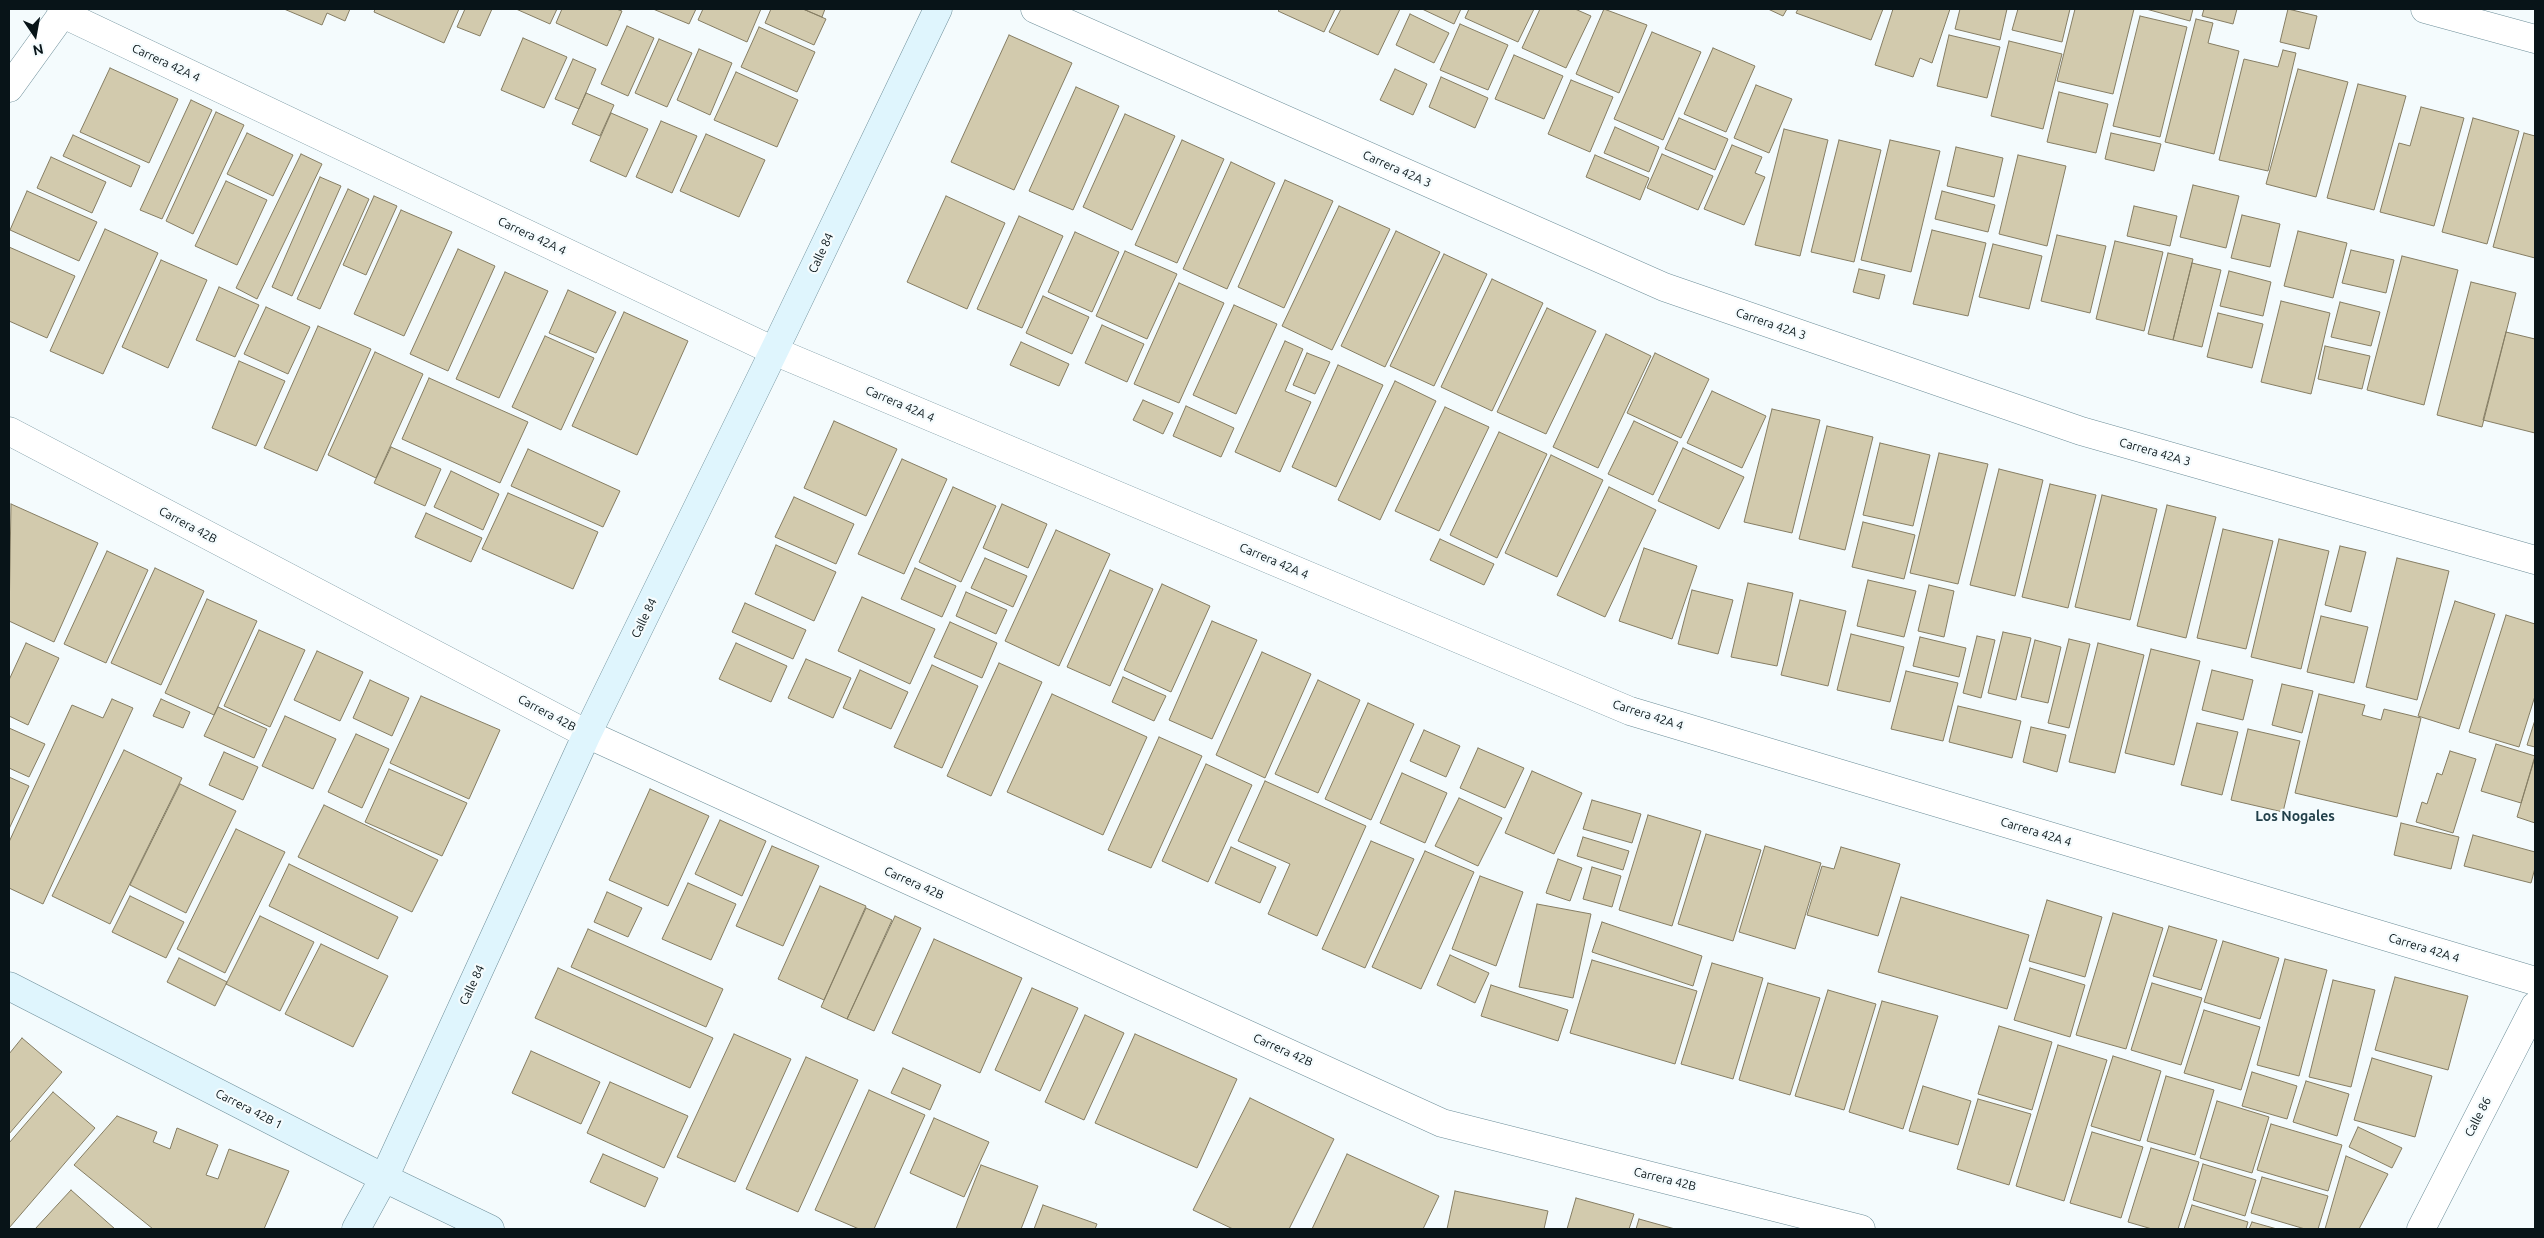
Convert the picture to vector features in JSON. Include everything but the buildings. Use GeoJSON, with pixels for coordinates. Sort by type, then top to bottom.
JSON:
{"type":"FeatureCollection","features":[{"type":"Feature","properties":{"kind":"street","name":"Calle 84"},"geometry":{"type":"LineString","coordinates":[[356,1229],[384,1178],[587,734],[938,9]]}},
{"type":"Feature","properties":{"kind":"street","name":"Carrera 42A 3"},"geometry":{"type":"LineString","coordinates":[[1035,9],[1664,287],[2081,431],[2535,560]]}},
{"type":"Feature","properties":{"kind":"street"},"geometry":{"type":"LineString","coordinates":[[2425,9],[2535,39]]}},
{"type":"Feature","properties":{"kind":"street","name":"Carrera 42A 4"},"geometry":{"type":"LineString","coordinates":[[63,11],[774,351],[1630,711],[2535,981]]}},
{"type":"Feature","properties":{"kind":"street"},"geometry":{"type":"LineString","coordinates":[[9,88],[63,11]]}},
{"type":"Feature","properties":{"kind":"street","name":"Carrera 42B"},"geometry":{"type":"LineString","coordinates":[[9,432],[587,734],[1442,1123],[1861,1229]]}},
{"type":"Feature","properties":{"kind":"street","name":"Carrera 42B 1"},"geometry":{"type":"LineString","coordinates":[[9,986],[384,1178],[490,1229]]}},
{"type":"Feature","properties":{"kind":"street","name":"Calle 86"},"geometry":{"type":"LineString","coordinates":[[2421,1229],[2535,1006]]}},
{"type":"Feature","properties":{"kind":"district","name":"Los Nogales"},"geometry":{"type":"Point","coordinates":[2295,816]}}]}
